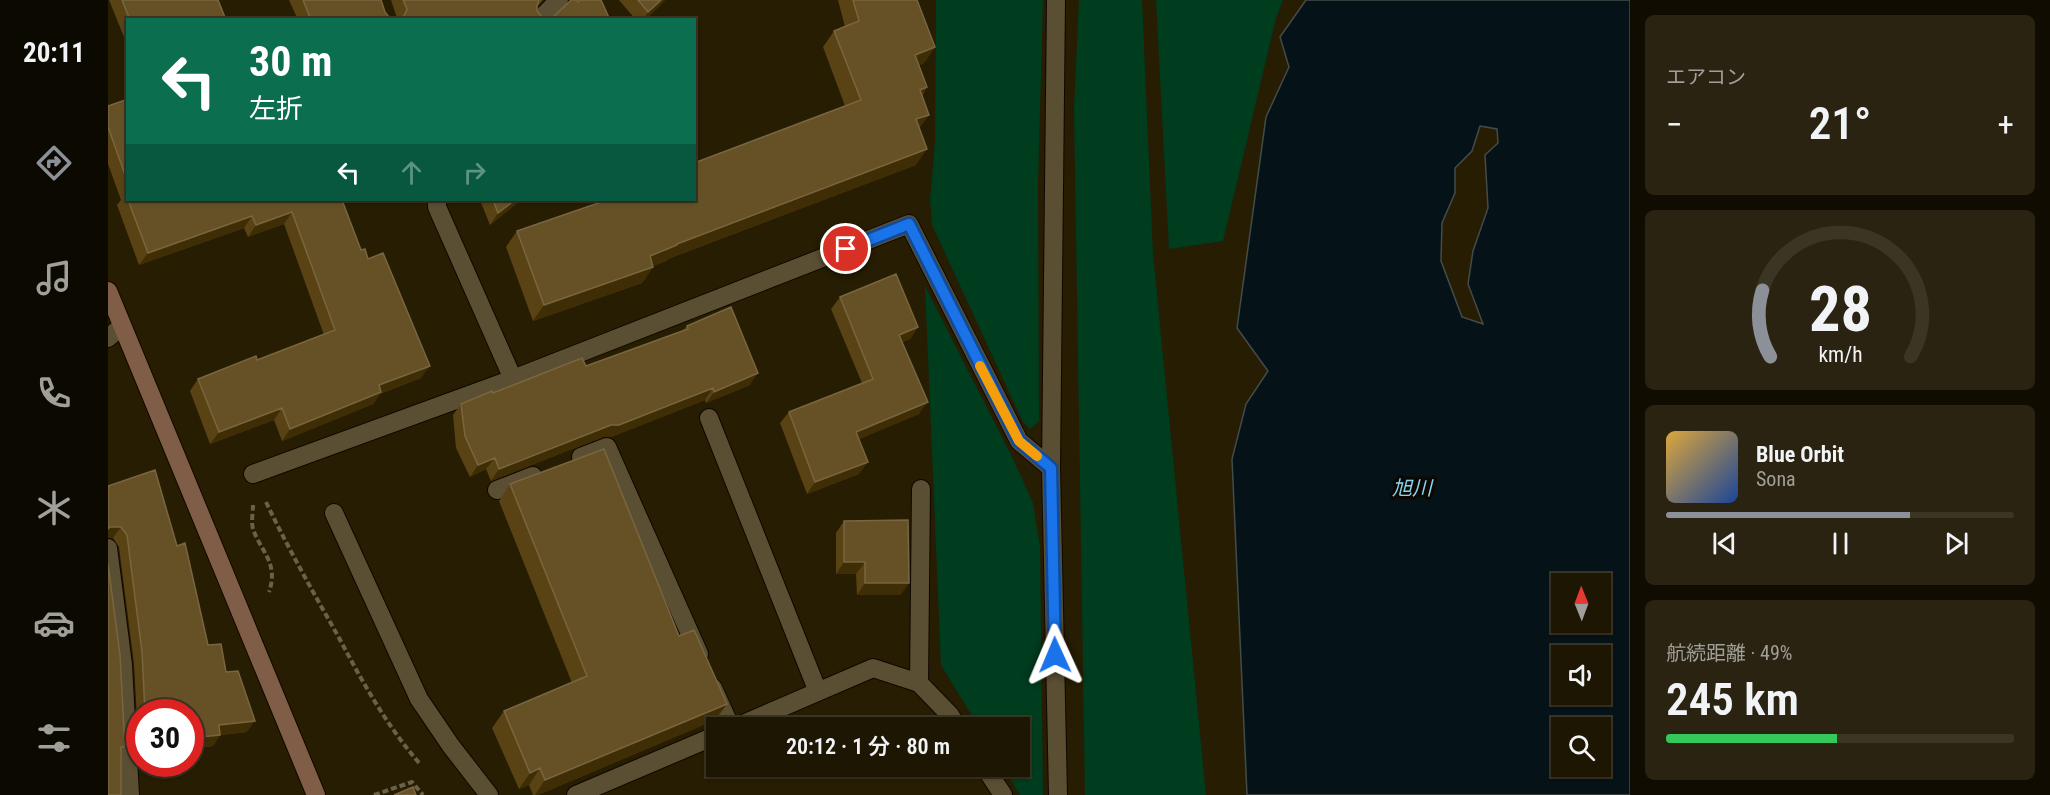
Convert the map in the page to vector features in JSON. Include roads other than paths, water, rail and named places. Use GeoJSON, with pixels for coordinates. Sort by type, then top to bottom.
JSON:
{"type":"FeatureCollection","features":[{"type":"Feature","properties":{"kind":"street"},"geometry":{"type":"LineString","coordinates":[[541,18],[560,0]]}},
{"type":"Feature","properties":{"kind":"street"},"geometry":{"type":"LineString","coordinates":[[1056,0],[1051,468],[1058,795]]}},
{"type":"Feature","properties":{"kind":"street"},"geometry":{"type":"LineString","coordinates":[[437,201],[437,207],[513,379]]}},
{"type":"Feature","properties":{"kind":"street"},"geometry":{"type":"LineString","coordinates":[[253,474],[513,379],[909,224],[1019,441],[1051,468]]}},
{"type":"Feature","properties":{"kind":"street"},"geometry":{"type":"LineString","coordinates":[[108,291],[115,332],[252,640],[316,795]]}},
{"type":"Feature","properties":{"kind":"street"},"geometry":{"type":"LineString","coordinates":[[709,418],[818,692]]}},
{"type":"Feature","properties":{"kind":"street"},"geometry":{"type":"LineString","coordinates":[[498,490],[607,447],[728,717]]}},
{"type":"Feature","properties":{"kind":"street"},"geometry":{"type":"LineString","coordinates":[[919,683],[921,489]]}},
{"type":"Feature","properties":{"kind":"street"},"geometry":{"type":"LineString","coordinates":[[334,513],[419,699],[451,746],[489,795]]}},
{"type":"Feature","properties":{"kind":"street"},"geometry":{"type":"LineString","coordinates":[[108,548],[123,665],[130,795]]}},
{"type":"Feature","properties":{"kind":"street"},"geometry":{"type":"LineString","coordinates":[[759,717],[873,668],[919,683],[951,717]]}},
{"type":"Feature","properties":{"kind":"street"},"geometry":{"type":"LineString","coordinates":[[576,795],[706,740]]}},
{"type":"Feature","properties":{"kind":"street"},"geometry":{"type":"LineString","coordinates":[[991,777],[1003,795]]}},
{"type":"Feature","properties":{"kind":"water","name":"旭川"},"geometry":{"type":"Polygon","coordinates":[[[1306,0],[1630,0],[1630,795],[1247,795],[1232,459],[1246,404],[1268,371],[1237,328],[1266,117],[1289,67],[1280,37],[1306,0]],[[1480,126],[1472,151],[1455,168],[1455,193],[1442,223],[1441,261],[1462,317],[1483,324],[1468,284],[1473,251],[1488,208],[1485,155],[1498,143],[1497,129],[1480,126]]]}}]}
